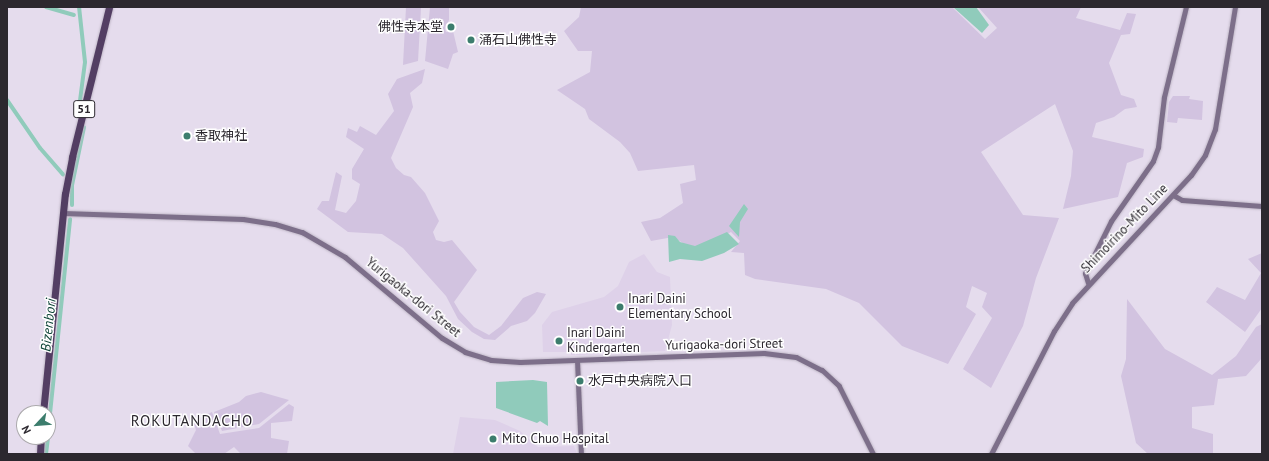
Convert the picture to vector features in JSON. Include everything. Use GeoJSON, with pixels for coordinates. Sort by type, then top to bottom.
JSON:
{"type":"FeatureCollection","features":[{"type":"Feature","properties":{"kind":"highway","name":"51"},"geometry":{"type":"LineString","coordinates":[[44,405],[63,213],[72,157],[109,7]]}},
{"type":"Feature","properties":{"kind":"street"},"geometry":{"type":"LineString","coordinates":[[1088,283],[1085,273],[1111,221],[1153,161],[1158,147],[1164,97],[1186,7]]}},
{"type":"Feature","properties":{"kind":"street","name":"Shimoirino-Mito Line"},"geometry":{"type":"LineString","coordinates":[[991,454],[1054,330],[1088,283],[1173,195],[1201,162],[1214,136],[1235,7]]}},
{"type":"Feature","properties":{"kind":"street"},"geometry":{"type":"LineString","coordinates":[[1173,195],[1186,201],[1262,206]]}},
{"type":"Feature","properties":{"kind":"street","name":"Yurigaoka-dori Street"},"geometry":{"type":"LineString","coordinates":[[63,213],[243,220],[283,226],[305,234],[337,251],[434,332],[465,352],[507,362],[774,353],[810,362],[828,375],[844,393],[873,454]]}},
{"type":"Feature","properties":{"kind":"street"},"geometry":{"type":"LineString","coordinates":[[577,360],[580,454]]}},
{"type":"Feature","properties":{"kind":"shaded area"},"geometry":{"type":"Polygon","coordinates":[[[406,7],[421,8],[418,61],[403,65],[406,7]]]}},
{"type":"Feature","properties":{"kind":"shaded area"},"geometry":{"type":"Polygon","coordinates":[[[430,7],[449,7],[449,20],[445,29],[446,32],[453,31],[458,52],[453,54],[448,69],[425,61],[430,7]]]}},
{"type":"Feature","properties":{"kind":"shaded area"},"geometry":{"type":"Polygon","coordinates":[[[581,7],[952,7],[985,39],[997,28],[978,7],[1081,7],[1076,18],[1120,30],[1127,13],[1136,14],[1130,34],[1121,35],[1109,63],[1121,95],[1134,99],[1137,107],[1125,109],[1114,117],[1096,123],[1092,137],[1144,149],[1143,157],[1127,163],[1118,197],[1063,209],[1071,176],[1073,151],[1055,104],[981,152],[1023,215],[1059,218],[1036,278],[1023,326],[991,388],[963,369],[992,318],[982,307],[987,293],[972,286],[966,307],[976,314],[948,364],[902,346],[859,303],[826,289],[755,279],[745,275],[744,253],[731,252],[740,241],[731,232],[700,248],[686,245],[673,237],[651,241],[641,222],[660,218],[683,203],[680,184],[696,180],[694,165],[638,171],[630,153],[620,142],[589,119],[585,109],[557,90],[590,72],[592,51],[578,51],[564,31],[579,17],[581,7]]]}},
{"type":"Feature","properties":{"kind":"shaded area"},"geometry":{"type":"Polygon","coordinates":[[[953,7],[976,7],[989,25],[982,33],[953,7]]]}},
{"type":"Feature","properties":{"kind":"shaded area"},"geometry":{"type":"Polygon","coordinates":[[[425,69],[422,83],[410,93],[413,107],[391,158],[396,168],[404,175],[411,177],[425,193],[439,221],[433,232],[436,240],[444,242],[452,240],[477,270],[454,302],[460,312],[474,327],[489,335],[501,326],[523,298],[537,292],[546,294],[535,313],[527,321],[511,326],[495,340],[484,339],[472,332],[458,319],[446,296],[403,248],[382,234],[348,232],[317,209],[322,201],[329,201],[336,172],[342,176],[335,210],[346,213],[356,201],[360,184],[352,179],[352,169],[364,149],[346,137],[348,128],[357,132],[360,126],[376,135],[394,111],[388,94],[397,79],[425,69]]]}},
{"type":"Feature","properties":{"kind":"shaded area"},"geometry":{"type":"Polygon","coordinates":[[[1173,96],[1190,96],[1189,99],[1203,101],[1202,120],[1178,118],[1177,123],[1167,122],[1169,102],[1173,96]]]}},
{"type":"Feature","properties":{"kind":"shaded area"},"geometry":{"type":"Polygon","coordinates":[[[744,204],[748,209],[740,222],[739,237],[729,226],[744,204]]]}},
{"type":"Feature","properties":{"kind":"shaded area"},"geometry":{"type":"Polygon","coordinates":[[[727,232],[739,244],[724,253],[702,261],[680,259],[669,262],[668,235],[675,236],[680,242],[695,246],[727,232]]]}},
{"type":"Feature","properties":{"kind":"shaded area"},"geometry":{"type":"Polygon","coordinates":[[[1262,253],[1262,308],[1245,332],[1206,302],[1217,287],[1245,300],[1261,273],[1248,259],[1262,253]]]}},
{"type":"Feature","properties":{"kind":"shaded area","name":"Inari Daini Elementary School"},"geometry":{"type":"Polygon","coordinates":[[[644,254],[657,272],[670,277],[672,325],[665,351],[576,355],[575,330],[575,355],[571,355],[571,352],[543,352],[542,325],[552,312],[604,297],[618,286],[629,262],[644,254]]]}},
{"type":"Feature","properties":{"kind":"shaded area"},"geometry":{"type":"Polygon","coordinates":[[[1127,299],[1165,349],[1212,375],[1236,356],[1256,327],[1262,324],[1262,358],[1246,376],[1218,379],[1214,405],[1192,407],[1192,428],[1213,434],[1213,454],[1148,454],[1136,443],[1121,376],[1126,359],[1127,299]]]}},
{"type":"Feature","properties":{"kind":"shaded area"},"geometry":{"type":"Polygon","coordinates":[[[533,380],[547,382],[548,426],[540,421],[537,423],[496,408],[496,382],[533,380]]]}},
{"type":"Feature","properties":{"kind":"shaded area"},"geometry":{"type":"Polygon","coordinates":[[[261,392],[289,400],[259,424],[222,431],[214,412],[239,402],[246,396],[261,392]]]}},
{"type":"Feature","properties":{"kind":"shaded area"},"geometry":{"type":"Polygon","coordinates":[[[289,404],[294,407],[292,421],[271,423],[271,438],[289,441],[287,454],[241,454],[234,447],[224,454],[196,454],[188,446],[196,430],[193,421],[212,412],[220,434],[259,428],[289,404]]]}},
{"type":"Feature","properties":{"kind":"shaded area","name":"Mito Chuo Hospital"},"geometry":{"type":"Polygon","coordinates":[[[460,417],[495,420],[520,431],[538,447],[574,446],[577,454],[453,454],[460,417]]]}},
{"type":"Feature","properties":{"kind":"waterway"},"geometry":{"type":"LineString","coordinates":[[46,7],[74,15]]}},
{"type":"Feature","properties":{"kind":"waterway","name":"Bizenbori"},"geometry":{"type":"LineString","coordinates":[[78,116],[85,62],[79,7]]}},
{"type":"Feature","properties":{"kind":"waterway"},"geometry":{"type":"LineString","coordinates":[[7,100],[40,148],[63,174]]}},
{"type":"Feature","properties":{"kind":"waterway","name":"Bizenbori"},"geometry":{"type":"LineString","coordinates":[[72,205],[72,185],[84,127]]}},
{"type":"Feature","properties":{"kind":"waterway","name":"Bizenbori"},"geometry":{"type":"LineString","coordinates":[[51,405],[70,219]]}},
{"type":"Feature","properties":{"kind":"waterway","name":"Bizenbori"},"geometry":{"type":"LineString","coordinates":[[46,454],[47,445]]}},
{"type":"Feature","properties":{"kind":"place","name":"佛性寺本堂"},"geometry":{"type":"Point","coordinates":[451,27]}},
{"type":"Feature","properties":{"kind":"place","name":"涌石山佛性寺"},"geometry":{"type":"Point","coordinates":[471,40]}},
{"type":"Feature","properties":{"kind":"place","name":"香取神社"},"geometry":{"type":"Point","coordinates":[187,136]}},
{"type":"Feature","properties":{"kind":"place","name":"Inari Daini Elementary School"},"geometry":{"type":"Point","coordinates":[620,307]}},
{"type":"Feature","properties":{"kind":"place","name":"Inari Daini Kindergarten"},"geometry":{"type":"Point","coordinates":[559,341]}},
{"type":"Feature","properties":{"kind":"place","name":"水戸中央病院入口"},"geometry":{"type":"Point","coordinates":[580,381]}},
{"type":"Feature","properties":{"kind":"place","name":"Mito Chuo Hospital"},"geometry":{"type":"Point","coordinates":[493,439]}},
{"type":"Feature","properties":{"kind":"district","name":"ROKUTANDACHO"},"geometry":{"type":"Point","coordinates":[192,421]}}]}
